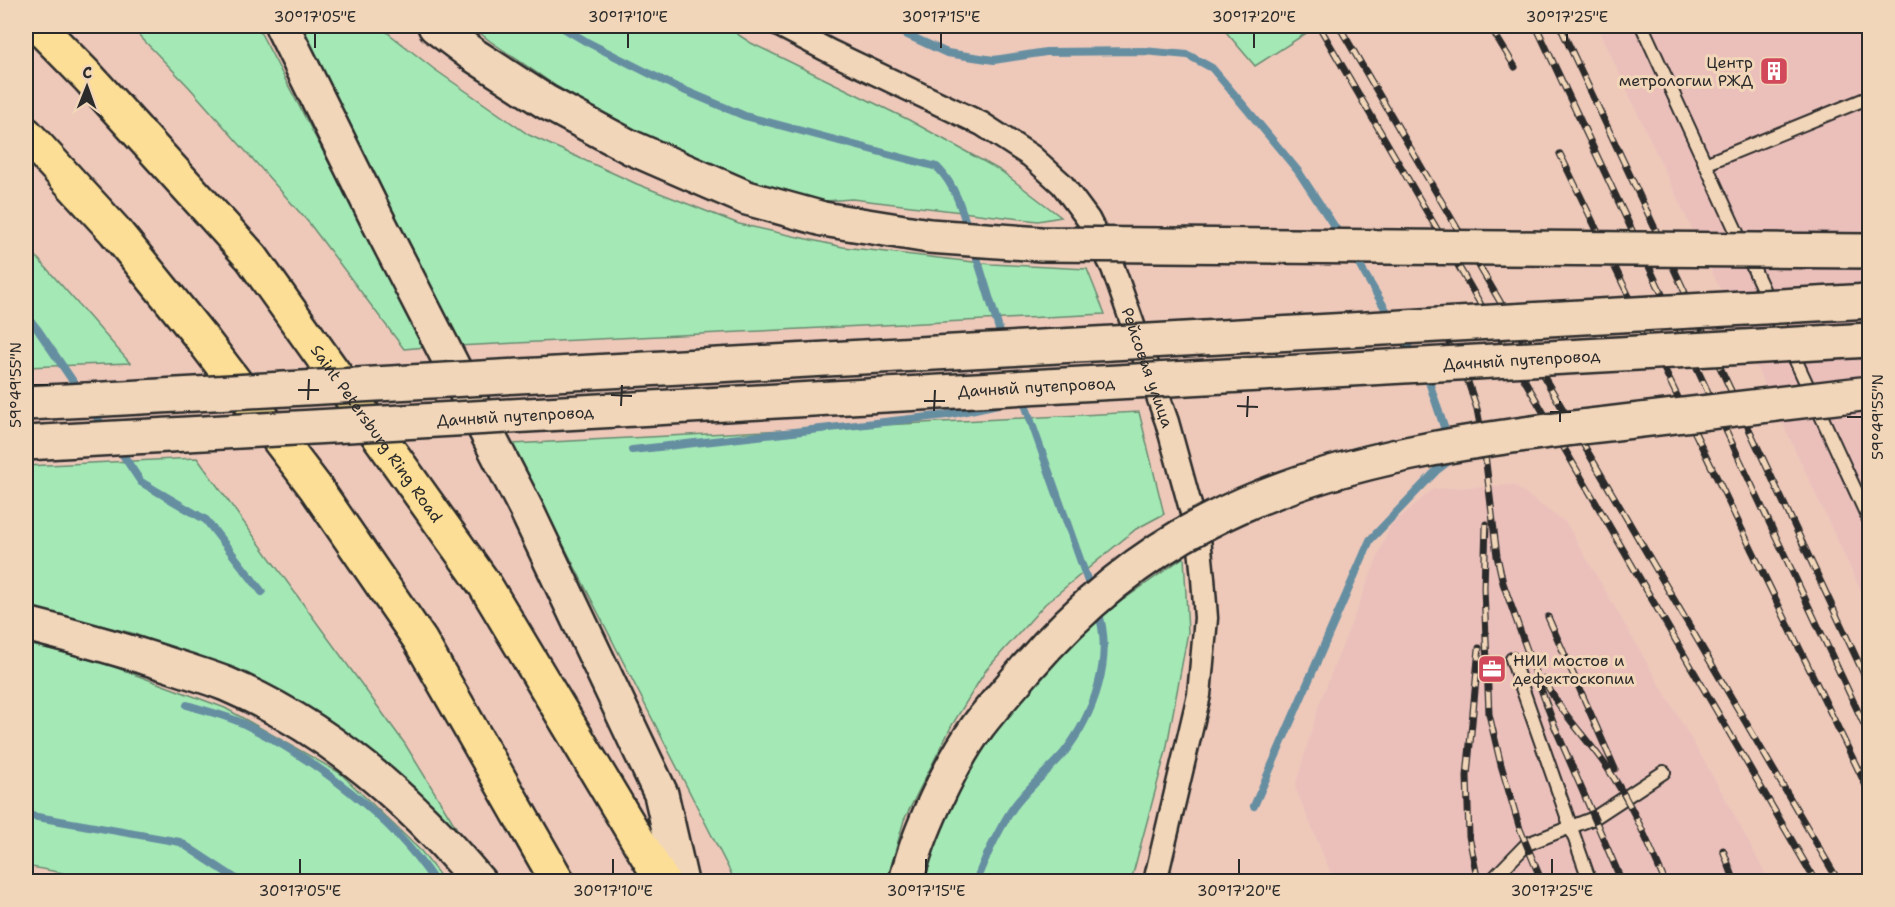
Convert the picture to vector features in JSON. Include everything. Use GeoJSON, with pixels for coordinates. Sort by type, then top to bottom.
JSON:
{"type":"FeatureCollection","features":[{"type":"Feature","properties":{"kind":"highway","name":"Saint Petersburg Ring Road"},"geometry":{"type":"LineString","coordinates":[[40,26],[252,258],[485,585],[663,882]]}},
{"type":"Feature","properties":{"kind":"highway"},"geometry":{"type":"LineString","coordinates":[[29,139],[122,240],[203,340],[315,487],[420,640],[558,882]]}},
{"type":"Feature","properties":{"kind":"main road"},"geometry":{"type":"LineString","coordinates":[[282,26],[377,219],[526,509],[661,794],[681,882]]}},
{"type":"Feature","properties":{"kind":"main road"},"geometry":{"type":"LineString","coordinates":[[435,26],[472,54],[546,102],[630,147],[747,198],[823,219],[929,236],[1041,244],[1869,251]]}},
{"type":"Feature","properties":{"kind":"main road"},"geometry":{"type":"LineString","coordinates":[[448,26],[472,54]]}},
{"type":"Feature","properties":{"kind":"main road"},"geometry":{"type":"LineString","coordinates":[[26,403],[1869,301]]}},
{"type":"Feature","properties":{"kind":"main road","name":"Дачный путепровод"},"geometry":{"type":"LineString","coordinates":[[26,442],[1869,340]]}},
{"type":"Feature","properties":{"kind":"main road"},"geometry":{"type":"LineString","coordinates":[[906,882],[934,805],[954,765],[977,728],[1026,669],[1087,605],[1174,541],[1207,522],[1251,502],[1315,478],[1394,457],[1511,435],[1869,393]]}},
{"type":"Feature","properties":{"kind":"main road"},"geometry":{"type":"LineString","coordinates":[[26,624],[151,659],[226,684],[292,717],[337,746],[397,794],[433,829],[478,882]]}},
{"type":"Feature","properties":{"kind":"street","name":"Рейсовая улица"},"geometry":{"type":"LineString","coordinates":[[781,26],[982,124],[1031,156],[1062,184],[1088,219],[1113,268],[1167,422],[1199,538],[1206,618],[1199,695],[1155,882]]}},
{"type":"Feature","properties":{"kind":"lane"},"geometry":{"type":"LineString","coordinates":[[1642,26],[1869,522]]}},
{"type":"Feature","properties":{"kind":"lane"},"geometry":{"type":"LineString","coordinates":[[1705,164],[1869,97]]}},
{"type":"Feature","properties":{"kind":"lane"},"geometry":{"type":"LineString","coordinates":[[1512,659],[1590,882]]}},
{"type":"Feature","properties":{"kind":"lane"},"geometry":{"type":"LineString","coordinates":[[1490,882],[1527,844],[1594,818],[1664,772]]}},
{"type":"Feature","properties":{"kind":"shaded area"},"geometry":{"type":"Polygon","coordinates":[[[1597,26],[1869,26],[1869,608],[1597,26]]]}},
{"type":"Feature","properties":{"kind":"shaded area","name":"НИИ мостов и дефектоскопии"},"geometry":{"type":"Polygon","coordinates":[[[1513,485],[1566,523],[1723,794],[1769,881],[1334,881],[1295,787],[1320,702],[1390,526],[1433,489],[1513,485]]]}},
{"type":"Feature","properties":{"kind":"green space"},"geometry":{"type":"Polygon","coordinates":[[[130,26],[257,26],[426,347],[404,349],[309,223],[189,87],[130,26]]]}},
{"type":"Feature","properties":{"kind":"green space"},"geometry":{"type":"Polygon","coordinates":[[[295,26],[379,26],[434,69],[529,135],[637,184],[739,224],[843,247],[991,264],[1087,269],[1105,314],[457,346],[295,26]]]}},
{"type":"Feature","properties":{"kind":"green space"},"geometry":{"type":"Polygon","coordinates":[[[471,26],[725,26],[751,43],[909,120],[1001,171],[1061,217],[1038,221],[852,199],[825,201],[752,184],[640,135],[556,86],[471,26]]]}},
{"type":"Feature","properties":{"kind":"green space"},"geometry":{"type":"Polygon","coordinates":[[[1221,26],[1304,26],[1308,32],[1255,66],[1221,26]]]}},
{"type":"Feature","properties":{"kind":"green space"},"geometry":{"type":"Polygon","coordinates":[[[26,245],[130,363],[26,367],[26,245]]]}},
{"type":"Feature","properties":{"kind":"green space"},"geometry":{"type":"Polygon","coordinates":[[[1139,412],[1164,514],[1136,529],[1045,604],[986,670],[952,725],[904,820],[887,881],[735,881],[512,444],[1139,412]]]}},
{"type":"Feature","properties":{"kind":"green space"},"geometry":{"type":"Polygon","coordinates":[[[197,458],[405,744],[470,850],[249,678],[132,633],[26,608],[26,466],[197,458]]]}},
{"type":"Feature","properties":{"kind":"green space"},"geometry":{"type":"Polygon","coordinates":[[[1184,557],[1188,632],[1166,751],[1131,881],[920,882],[925,862],[966,770],[1011,701],[1079,631],[1184,557]]]}},
{"type":"Feature","properties":{"kind":"green space"},"geometry":{"type":"Polygon","coordinates":[[[26,644],[90,658],[225,708],[340,773],[421,851],[444,881],[82,882],[63,873],[26,866],[26,644]]]}},
{"type":"Feature","properties":{"kind":"waterway"},"geometry":{"type":"LineString","coordinates":[[560,26],[674,86],[745,116],[937,167],[953,189],[969,233]]}},
{"type":"Feature","properties":{"kind":"waterway"},"geometry":{"type":"LineString","coordinates":[[888,26],[947,53],[994,60],[1046,52],[1143,51],[1188,55],[1212,68],[1250,113],[1298,171],[1342,238]]}},
{"type":"Feature","properties":{"kind":"waterway"},"geometry":{"type":"LineString","coordinates":[[973,245],[1003,342]]}},
{"type":"Feature","properties":{"kind":"waterway"},"geometry":{"type":"LineString","coordinates":[[1354,256],[1392,320]]}},
{"type":"Feature","properties":{"kind":"waterway"},"geometry":{"type":"LineString","coordinates":[[26,315],[81,393]]}},
{"type":"Feature","properties":{"kind":"waterway"},"geometry":{"type":"LineString","coordinates":[[1400,333],[1415,359]]}},
{"type":"Feature","properties":{"kind":"waterway"},"geometry":{"type":"LineString","coordinates":[[1423,372],[1429,382],[1448,439]]}},
{"type":"Feature","properties":{"kind":"waterway"},"geometry":{"type":"LineString","coordinates":[[1021,393],[1092,593]]}},
{"type":"Feature","properties":{"kind":"waterway"},"geometry":{"type":"LineString","coordinates":[[632,450],[947,415],[998,404]]}},
{"type":"Feature","properties":{"kind":"waterway"},"geometry":{"type":"LineString","coordinates":[[90,407],[106,431]]}},
{"type":"Feature","properties":{"kind":"waterway"},"geometry":{"type":"LineString","coordinates":[[117,446],[141,482],[206,520],[262,592]]}},
{"type":"Feature","properties":{"kind":"waterway"},"geometry":{"type":"LineString","coordinates":[[1254,806],[1370,540],[1437,470],[1455,456]]}},
{"type":"Feature","properties":{"kind":"waterway"},"geometry":{"type":"LineString","coordinates":[[976,882],[1011,811],[1063,754],[1084,722],[1092,704],[1098,685],[1104,646],[1097,608]]}},
{"type":"Feature","properties":{"kind":"waterway"},"geometry":{"type":"LineString","coordinates":[[187,705],[244,724],[324,772],[374,812],[418,858],[435,882]]}},
{"type":"Feature","properties":{"kind":"waterway"},"geometry":{"type":"LineString","coordinates":[[26,815],[180,842],[241,882]]}},
{"type":"Feature","properties":{"kind":"railway"},"geometry":{"type":"LineString","coordinates":[[1319,26],[1816,882]]}},
{"type":"Feature","properties":{"kind":"railway"},"geometry":{"type":"LineString","coordinates":[[1339,26],[1839,882]]}},
{"type":"Feature","properties":{"kind":"railway"},"geometry":{"type":"LineString","coordinates":[[1490,26],[1515,67]]}},
{"type":"Feature","properties":{"kind":"railway"},"geometry":{"type":"LineString","coordinates":[[1536,26],[1870,737]]}},
{"type":"Feature","properties":{"kind":"railway"},"geometry":{"type":"LineString","coordinates":[[1560,26],[1870,687]]}},
{"type":"Feature","properties":{"kind":"railway"},"geometry":{"type":"LineString","coordinates":[[1560,154],[1870,794]]}},
{"type":"Feature","properties":{"kind":"railway"},"geometry":{"type":"LineString","coordinates":[[1449,345],[1467,379],[1477,409],[1484,446],[1497,556],[1503,583],[1554,725],[1622,882]]}},
{"type":"Feature","properties":{"kind":"railway"},"geometry":{"type":"LineString","coordinates":[[1486,524],[1484,588],[1489,714],[1520,829],[1542,882]]}},
{"type":"Feature","properties":{"kind":"railway"},"geometry":{"type":"LineString","coordinates":[[1548,617],[1615,769]]}},
{"type":"Feature","properties":{"kind":"railway"},"geometry":{"type":"LineString","coordinates":[[1478,882],[1469,836],[1467,776],[1479,648]]}},
{"type":"Feature","properties":{"kind":"railway"},"geometry":{"type":"LineString","coordinates":[[1544,679],[1557,702],[1606,766],[1623,794],[1665,882]]}},
{"type":"Feature","properties":{"kind":"railway"},"geometry":{"type":"LineString","coordinates":[[1723,850],[1735,882]]}},
{"type":"Feature","properties":{"kind":"place","name":"Центр метрологии РЖД"},"geometry":{"type":"Point","coordinates":[1774,71]}},
{"type":"Feature","properties":{"kind":"place","name":"НИИ мостов и дефектоскопии"},"geometry":{"type":"Point","coordinates":[1492,669]}}]}
